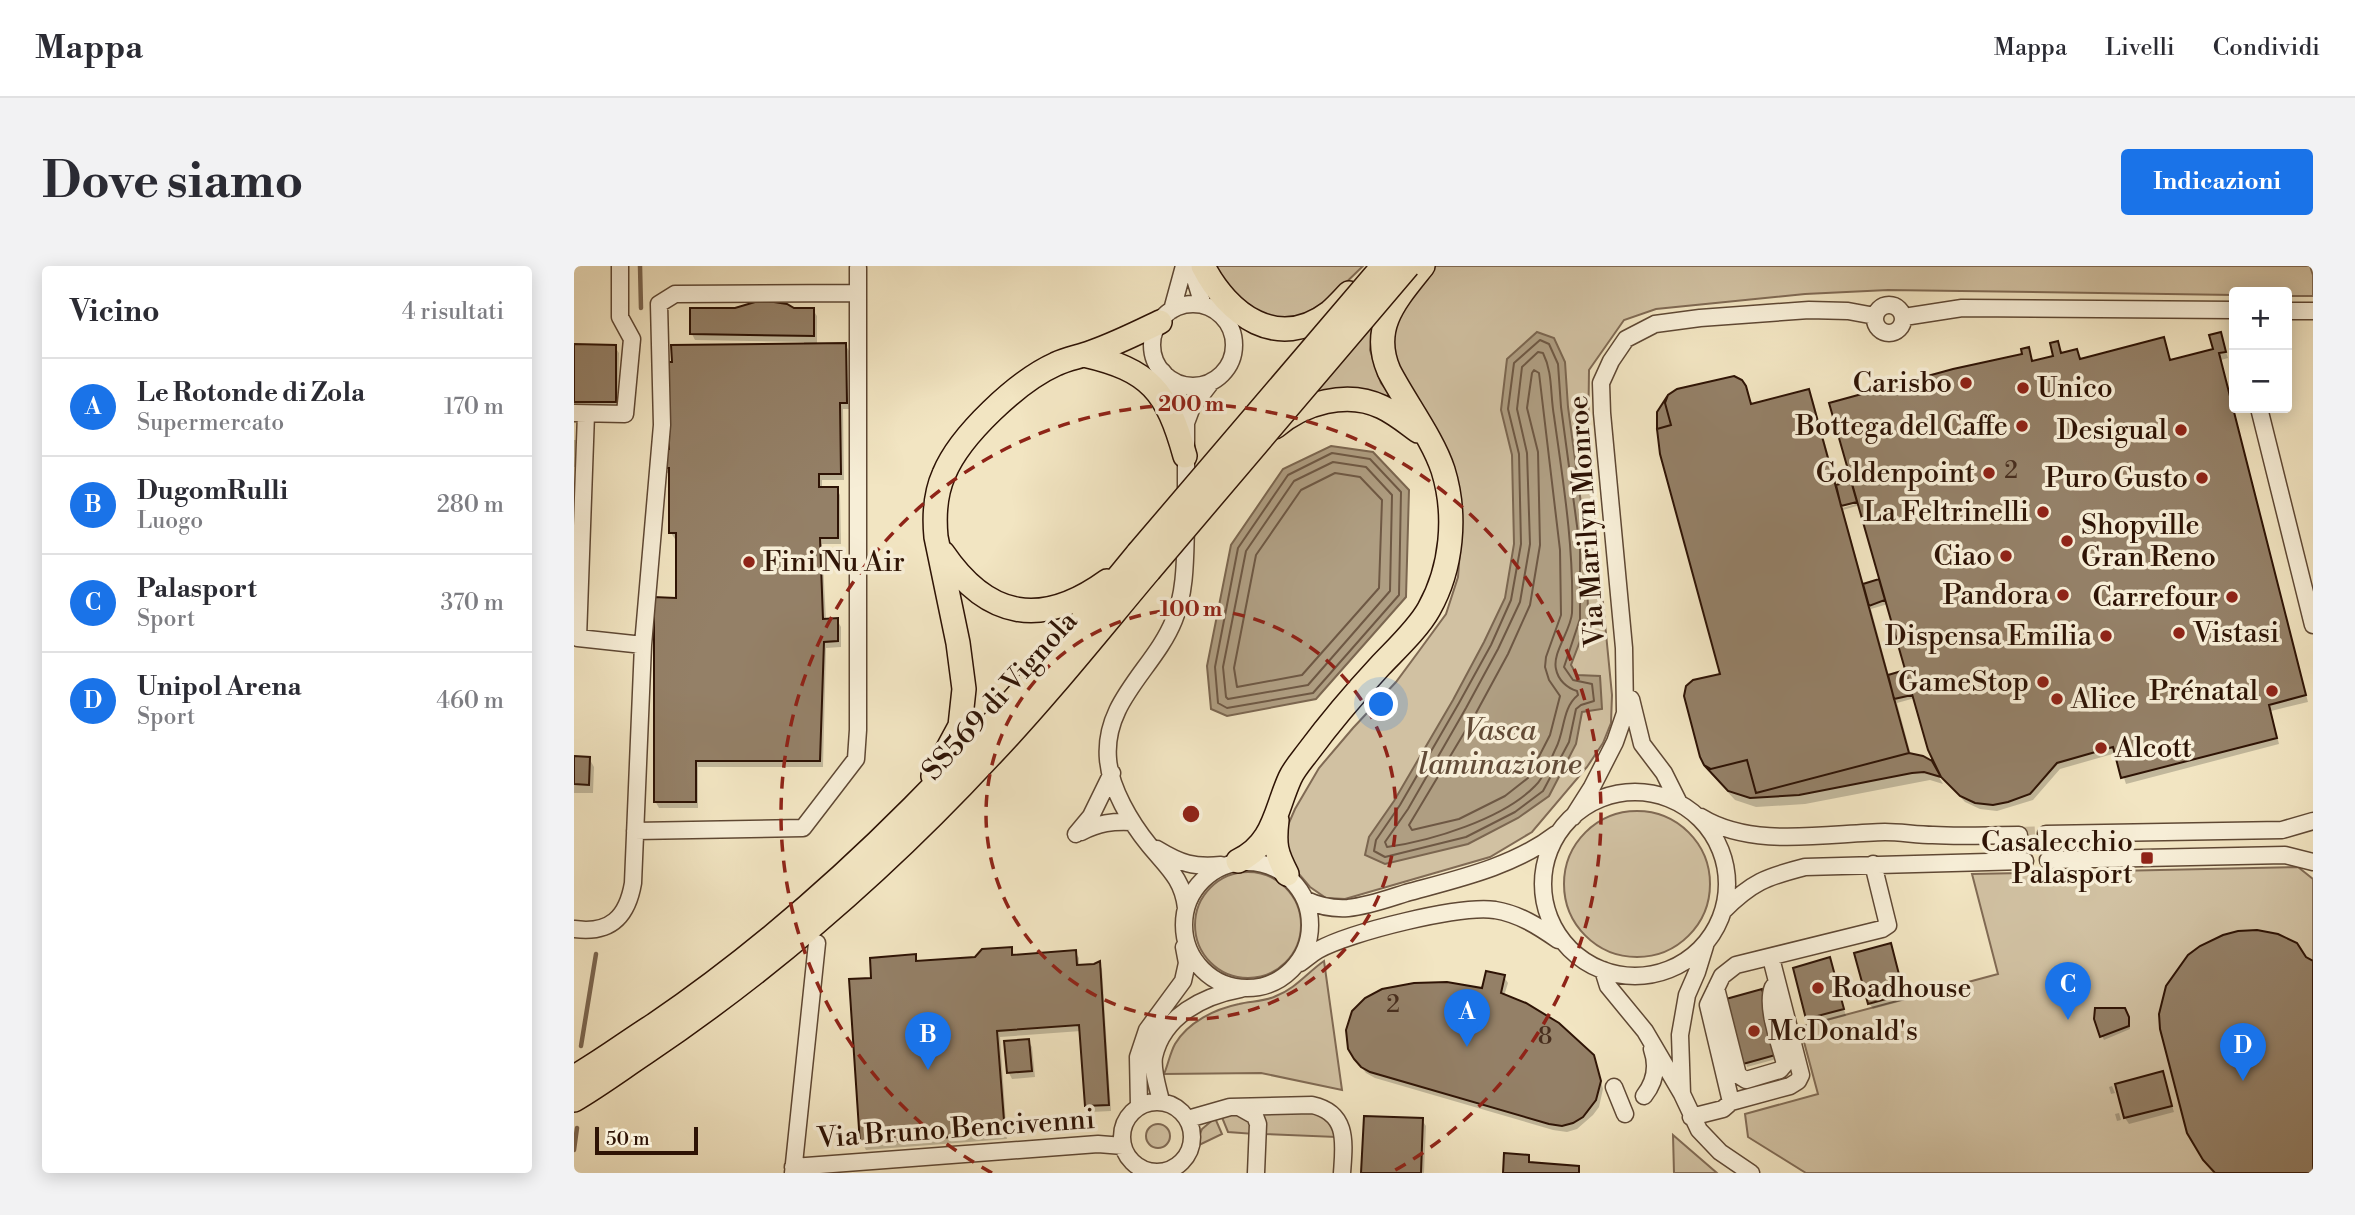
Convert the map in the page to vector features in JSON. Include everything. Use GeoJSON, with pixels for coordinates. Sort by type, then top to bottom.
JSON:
{"type":"FeatureCollection","features":[{"type":"Feature","properties":{"kind":"highway"},"geometry":{"type":"LineString","coordinates":[[1203,266],[1227,303],[1247,318],[1283,329],[1305,325],[1329,313],[1382,266]]}},
{"type":"Feature","properties":{"kind":"highway","name":"SS569 di Vignola"},"geometry":{"type":"LineString","coordinates":[[574,1100],[697,1018],[808,931],[907,841],[991,756],[1138,564],[1382,266]]}},
{"type":"Feature","properties":{"kind":"highway","name":"SS569 di Vignola"},"geometry":{"type":"LineString","coordinates":[[574,1077],[703,992],[788,925],[935,787],[1138,564],[1252,448],[1408,266]]}},
{"type":"Feature","properties":{"kind":"highway"},"geometry":{"type":"LineString","coordinates":[[1234,862],[1256,851],[1262,844],[1278,814],[1291,777],[1337,713],[1427,612],[1444,578],[1450,526],[1449,498],[1443,471],[1383,357],[1385,319],[1423,266]]}},
{"type":"Feature","properties":{"kind":"highway"},"geometry":{"type":"LineString","coordinates":[[870,850],[937,772],[960,726],[964,689],[934,519],[943,475],[952,458],[986,418],[1028,380],[1057,363],[1122,340],[1166,316]]}},
{"type":"Feature","properties":{"kind":"highway"},"geometry":{"type":"LineString","coordinates":[[1084,355],[1131,369],[1147,380],[1160,393],[1171,414],[1185,456]]}},
{"type":"Feature","properties":{"kind":"highway"},"geometry":{"type":"LineString","coordinates":[[1252,448],[1293,414],[1325,401],[1345,400],[1380,405],[1427,438]]}},
{"type":"Feature","properties":{"kind":"highway"},"geometry":{"type":"LineString","coordinates":[[938,548],[956,573],[974,589],[1003,605],[1032,612],[1063,607],[1138,564]]}},
{"type":"Feature","properties":{"kind":"highway"},"geometry":{"type":"LineString","coordinates":[[1278,814],[1275,845],[1287,874]]}},
{"type":"Feature","properties":{"kind":"street"},"geometry":{"type":"LineString","coordinates":[[620,266],[620,317],[632,340],[625,414],[580,414],[578,638],[643,645]]}},
{"type":"Feature","properties":{"kind":"street"},"geometry":{"type":"LineString","coordinates":[[1166,316],[1184,266]]}},
{"type":"Feature","properties":{"kind":"street"},"geometry":{"type":"LineString","coordinates":[[1191,266],[1203,305]]}},
{"type":"Feature","properties":{"kind":"street"},"geometry":{"type":"LineString","coordinates":[[635,831],[803,828],[856,759],[858,268]]}},
{"type":"Feature","properties":{"kind":"street"},"geometry":{"type":"LineString","coordinates":[[574,929],[594,930],[615,922],[624,911],[633,883],[643,645],[662,425],[659,304],[675,294],[858,293]]}},
{"type":"Feature","properties":{"kind":"street"},"geometry":{"type":"LineString","coordinates":[[1139,1106],[1138,1057],[1147,1030],[1183,981],[1187,963],[1182,939],[1186,908],[1184,889],[1132,822],[1119,798],[1108,759],[1110,728],[1120,705],[1173,622],[1181,599],[1185,540],[1186,423],[1177,390],[1157,364],[1152,347],[1155,329],[1166,316],[1187,304],[1203,305],[1213,309],[1228,324],[1234,345],[1228,365],[1192,407],[1186,423]]}},
{"type":"Feature","properties":{"kind":"street","name":"Via Marilyn Monroe"},"geometry":{"type":"LineString","coordinates":[[1573,817],[1615,742],[1625,713],[1625,665],[1601,383],[1611,361],[1626,339],[1655,324],[1700,318],[1809,310],[1848,311],[1875,316],[1880,308],[1889,304],[1898,307],[1904,317],[1962,308],[2229,310]]}},
{"type":"Feature","properties":{"kind":"street"},"geometry":{"type":"LineString","coordinates":[[2292,311],[2313,311]]}},
{"type":"Feature","properties":{"kind":"street"},"geometry":{"type":"LineString","coordinates":[[1162,371],[1170,379],[1191,385],[1213,380]]}},
{"type":"Feature","properties":{"kind":"street"},"geometry":{"type":"LineString","coordinates":[[2260,413],[2313,625]]}},
{"type":"Feature","properties":{"kind":"street","name":"Via Marilyn Monroe"},"geometry":{"type":"LineString","coordinates":[[1625,665],[1642,744],[1685,807]]}},
{"type":"Feature","properties":{"kind":"street"},"geometry":{"type":"LineString","coordinates":[[1112,773],[1091,816],[1076,834],[1098,823],[1132,822]]}},
{"type":"Feature","properties":{"kind":"street"},"geometry":{"type":"LineString","coordinates":[[1306,900],[1329,908],[1348,908],[1444,884],[1514,859],[1543,844],[1591,803],[1613,795],[1635,792],[1658,795],[1685,807],[1714,825],[1755,835],[1790,837],[1888,832],[1935,836],[2019,835]]}},
{"type":"Feature","properties":{"kind":"street"},"geometry":{"type":"LineString","coordinates":[[1161,1101],[1154,1059],[1162,1037],[1185,1011],[1204,999],[1224,992],[1267,985],[1317,951],[1341,940],[1397,925],[1463,910],[1480,909],[1513,914],[1531,922],[1590,964],[1603,970],[1618,974],[1650,974],[1681,964],[1705,943],[1716,928],[1726,893],[1723,856],[1715,838],[1704,823],[1685,807]]}},
{"type":"Feature","properties":{"kind":"street"},"geometry":{"type":"LineString","coordinates":[[2046,834],[2282,830],[2313,821]]}},
{"type":"Feature","properties":{"kind":"street"},"geometry":{"type":"LineString","coordinates":[[1561,830],[1547,859],[1543,890],[1550,921],[1568,947]]}},
{"type":"Feature","properties":{"kind":"street"},"geometry":{"type":"LineString","coordinates":[[1147,843],[1172,858],[1201,867],[1234,862],[1260,863],[1287,874],[1306,900],[1310,917],[1310,934],[1295,966]]}},
{"type":"Feature","properties":{"kind":"street"},"geometry":{"type":"LineString","coordinates":[[2048,860],[2285,855],[2313,862]]}},
{"type":"Feature","properties":{"kind":"street"},"geometry":{"type":"LineString","coordinates":[[1723,911],[1743,891],[1770,876],[1805,867],[2025,861]]}},
{"type":"Feature","properties":{"kind":"street"},"geometry":{"type":"LineString","coordinates":[[1186,908],[1200,882],[1214,870],[1234,862]]}},
{"type":"Feature","properties":{"kind":"street"},"geometry":{"type":"LineString","coordinates":[[1731,1102],[1708,1005],[1716,986],[1722,976],[1737,965],[1882,929],[1888,925],[1889,920],[1873,864]]}},
{"type":"Feature","properties":{"kind":"street"},"geometry":{"type":"LineString","coordinates":[[1184,928],[1187,944],[1204,971],[1218,981],[1250,988]]}},
{"type":"Feature","properties":{"kind":"street"},"geometry":{"type":"LineString","coordinates":[[793,1170],[817,943]]}},
{"type":"Feature","properties":{"kind":"street"},"geometry":{"type":"LineString","coordinates":[[1682,1094],[1679,1035],[1687,995],[1698,972],[1705,943]]}},
{"type":"Feature","properties":{"kind":"street"},"geometry":{"type":"LineString","coordinates":[[1692,1117],[1723,1109],[1731,1102],[1790,1086],[1798,1081],[1801,1075],[1771,958]]}},
{"type":"Feature","properties":{"kind":"street"},"geometry":{"type":"LineString","coordinates":[[1603,970],[1608,986],[1645,1031],[1682,1094],[1699,1130],[1720,1152],[1751,1173]]}},
{"type":"Feature","properties":{"kind":"street"},"geometry":{"type":"LineString","coordinates":[[1716,986],[1738,1075],[1746,1080],[1780,1070],[1785,1064],[1770,998],[1776,978]]}},
{"type":"Feature","properties":{"kind":"street"},"geometry":{"type":"LineString","coordinates":[[1644,1096],[1655,1079],[1654,1056],[1645,1031]]}},
{"type":"Feature","properties":{"kind":"street"},"geometry":{"type":"LineString","coordinates":[[1614,1087],[1625,1114]]}},
{"type":"Feature","properties":{"kind":"street"},"geometry":{"type":"LineString","coordinates":[[1161,1101],[1181,1110],[1188,1119],[1193,1140],[1184,1160],[1175,1167],[1165,1171],[1143,1171],[1134,1164],[1123,1146],[1123,1128],[1126,1119],[1139,1106],[1161,1101]]}},
{"type":"Feature","properties":{"kind":"street"},"geometry":{"type":"LineString","coordinates":[[1188,1119],[1224,1108],[1312,1105],[1322,1107],[1336,1119],[1341,1129],[1344,1140],[1342,1173]]}},
{"type":"Feature","properties":{"kind":"street"},"geometry":{"type":"LineString","coordinates":[[1239,1107],[1255,1116],[1258,1124],[1256,1173]]}},
{"type":"Feature","properties":{"kind":"street","name":"Via Bruno Bencivenni"},"geometry":{"type":"LineString","coordinates":[[793,1170],[1098,1144],[1123,1146]]}},
{"type":"Feature","properties":{"kind":"shaded area"},"geometry":{"type":"Polygon","coordinates":[[[1208,266],[1363,266],[1327,301],[1297,318],[1264,318],[1241,310],[1208,266]]]}},
{"type":"Feature","properties":{"kind":"shaded area"},"geometry":{"type":"Polygon","coordinates":[[[1434,266],[2310,266],[2313,275],[2313,296],[2292,296],[2292,287],[2229,287],[2229,295],[1888,290],[1805,294],[1656,309],[1624,320],[1589,370],[1588,449],[1612,695],[1611,723],[1603,743],[1587,767],[1532,832],[1490,857],[1345,899],[1326,898],[1310,887],[1298,873],[1284,842],[1288,825],[1319,768],[1396,682],[1446,614],[1458,577],[1461,537],[1412,395],[1390,347],[1392,325],[1434,266]]]}},
{"type":"Feature","properties":{"kind":"shaded area"},"geometry":{"type":"Polygon","coordinates":[[[1374,319],[1370,350],[1381,383],[1406,414],[1307,401],[1374,319]]]}},
{"type":"Feature","properties":{"kind":"shaded area"},"geometry":{"type":"Polygon","coordinates":[[[1637,811],[1665,817],[1688,833],[1704,856],[1710,884],[1704,912],[1688,935],[1665,951],[1637,957],[1609,951],[1586,935],[1570,912],[1564,884],[1570,856],[1586,833],[1609,817],[1637,811]]]}},
{"type":"Feature","properties":{"kind":"shaded area"},"geometry":{"type":"Polygon","coordinates":[[[2298,867],[2313,879],[2313,1173],[1806,1173],[1748,1137],[1745,1114],[1818,1094],[1800,1027],[1998,974],[1972,874],[2298,867]]]}},
{"type":"Feature","properties":{"kind":"shaded area"},"geometry":{"type":"Polygon","coordinates":[[[1248,872],[1268,876],[1285,888],[1297,905],[1301,925],[1297,945],[1285,962],[1268,974],[1248,978],[1228,974],[1211,962],[1199,945],[1195,925],[1199,905],[1211,888],[1228,876],[1248,872]]]}},
{"type":"Feature","properties":{"kind":"shaded area"},"geometry":{"type":"Polygon","coordinates":[[[1324,961],[1342,1090],[1261,1073],[1164,1074],[1175,1044],[1195,1023],[1221,1009],[1283,993],[1324,961]]]}},
{"type":"Feature","properties":{"kind":"shaded area"},"geometry":{"type":"Polygon","coordinates":[[[1256,1111],[1315,1111],[1331,1123],[1336,1137],[1263,1134],[1256,1111]]]}},
{"type":"Feature","properties":{"kind":"shaded area"},"geometry":{"type":"Polygon","coordinates":[[[1235,1112],[1246,1115],[1254,1134],[1228,1132],[1221,1115],[1235,1112]]]}},
{"type":"Feature","properties":{"kind":"shaded area"},"geometry":{"type":"Polygon","coordinates":[[[1215,1118],[1222,1134],[1195,1147],[1202,1129],[1215,1118]]]}},
{"type":"Feature","properties":{"kind":"shaded area"},"geometry":{"type":"Polygon","coordinates":[[[1158,1124],[1169,1131],[1170,1136],[1163,1147],[1158,1148],[1147,1141],[1146,1136],[1153,1125],[1158,1124]]]}},
{"type":"Feature","properties":{"kind":"shaded area"},"geometry":{"type":"Polygon","coordinates":[[[1673,1135],[1717,1173],[1674,1173],[1673,1135]]]}},
{"type":"Feature","properties":{"kind":"water","name":"Vasca laminazione"},"geometry":{"type":"Polygon","coordinates":[[[1537,332],[1554,338],[1565,362],[1568,407],[1587,548],[1588,620],[1571,665],[1577,675],[1600,676],[1602,709],[1582,712],[1576,744],[1549,796],[1518,818],[1468,844],[1385,864],[1365,855],[1369,837],[1394,801],[1453,700],[1505,598],[1514,544],[1512,455],[1501,410],[1507,359],[1537,332]]]}},
{"type":"Feature","properties":{"kind":"water"},"geometry":{"type":"Polygon","coordinates":[[[1331,446],[1373,452],[1409,490],[1406,597],[1316,699],[1227,716],[1211,709],[1207,666],[1231,545],[1283,469],[1331,446]]]}},
{"type":"Feature","properties":{"kind":"building"},"geometry":{"type":"Polygon","coordinates":[[[755,302],[814,308],[814,336],[690,334],[690,308],[735,308],[755,302]]]}},
{"type":"Feature","properties":{"kind":"building","name":"Shopville Gran Reno"},"geometry":{"type":"Polygon","coordinates":[[[2221,332],[2226,352],[2219,353],[2229,392],[2229,413],[2234,413],[2306,695],[2269,705],[2277,738],[2121,778],[2113,747],[2057,763],[2030,794],[2008,802],[1993,805],[1975,803],[1960,796],[1941,777],[1928,750],[1829,403],[1953,369],[2022,354],[2021,349],[2029,347],[2032,361],[2053,356],[2050,343],[2058,341],[2061,353],[2077,349],[2080,359],[2164,337],[2170,360],[2213,349],[2209,335],[2221,332]]]}},
{"type":"Feature","properties":{"kind":"building","name":"Fini Nu Air"},"geometry":{"type":"Polygon","coordinates":[[[846,343],[847,403],[840,403],[841,474],[819,474],[819,487],[838,487],[838,538],[820,538],[823,619],[838,618],[838,641],[824,642],[820,761],[696,761],[696,802],[654,802],[654,597],[676,598],[676,533],[669,533],[669,468],[662,468],[662,449],[669,449],[667,362],[672,362],[671,345],[846,343]]]}},
{"type":"Feature","properties":{"kind":"building"},"geometry":{"type":"Polygon","coordinates":[[[574,344],[616,345],[616,402],[574,402],[574,344]]]}},
{"type":"Feature","properties":{"kind":"building"},"geometry":{"type":"Polygon","coordinates":[[[1734,376],[1746,386],[1751,404],[1809,389],[1909,753],[1756,793],[1747,760],[1711,769],[1704,765],[1700,757],[1684,696],[1686,686],[1693,680],[1720,674],[1660,454],[1657,429],[1671,425],[1665,403],[1668,395],[1677,389],[1734,376]]]}},
{"type":"Feature","properties":{"kind":"building"},"geometry":{"type":"Polygon","coordinates":[[[1668,395],[1665,403],[1671,425],[1657,429],[1657,412],[1668,395]]]}},
{"type":"Feature","properties":{"kind":"building"},"geometry":{"type":"Polygon","coordinates":[[[1851,481],[1857,502],[1841,506],[1836,485],[1851,481]]]}},
{"type":"Feature","properties":{"kind":"building"},"geometry":{"type":"Polygon","coordinates":[[[1879,579],[1885,600],[1869,606],[1863,584],[1879,579]]]}},
{"type":"Feature","properties":{"kind":"building"},"geometry":{"type":"Polygon","coordinates":[[[1905,670],[1912,695],[1894,699],[1888,675],[1905,670]]]}},
{"type":"Feature","properties":{"kind":"building"},"geometry":{"type":"Polygon","coordinates":[[[1909,753],[1932,761],[1941,777],[1924,772],[1912,773],[1799,795],[1750,798],[1728,791],[1704,765],[1711,769],[1747,760],[1756,793],[1909,753]]]}},
{"type":"Feature","properties":{"kind":"building"},"geometry":{"type":"Polygon","coordinates":[[[574,756],[590,757],[589,785],[574,784],[574,756]]]}},
{"type":"Feature","properties":{"kind":"building"},"geometry":{"type":"Polygon","coordinates":[[[2257,930],[2278,934],[2297,943],[2306,957],[2313,961],[2313,1173],[2215,1173],[2203,1160],[2187,1133],[2160,1029],[2159,1014],[2166,986],[2188,955],[2223,935],[2257,930]]]}},
{"type":"Feature","properties":{"kind":"building"},"geometry":{"type":"Polygon","coordinates":[[[2257,930],[2278,934],[2297,943],[2306,957],[2313,961],[2313,1173],[2215,1173],[2203,1160],[2187,1133],[2160,1029],[2159,1014],[2166,986],[2188,955],[2223,935],[2257,930]]]}},
{"type":"Feature","properties":{"kind":"building"},"geometry":{"type":"Polygon","coordinates":[[[1891,943],[1904,994],[1868,1004],[1854,953],[1891,943]]]}},
{"type":"Feature","properties":{"kind":"building"},"geometry":{"type":"Polygon","coordinates":[[[1012,947],[1012,955],[1076,950],[1077,965],[1100,961],[1109,1105],[1085,1106],[1079,1025],[997,1031],[1005,1133],[860,1144],[849,979],[871,978],[870,958],[916,954],[916,961],[975,957],[982,949],[1012,947]]]}},
{"type":"Feature","properties":{"kind":"building","name":"Roadhouse"},"geometry":{"type":"Polygon","coordinates":[[[1830,957],[1844,1009],[1806,1019],[1793,968],[1830,957]]]}},
{"type":"Feature","properties":{"kind":"building"},"geometry":{"type":"Polygon","coordinates":[[[1486,971],[1505,975],[1501,993],[1526,1003],[1559,1023],[1594,1055],[1601,1081],[1596,1100],[1583,1117],[1562,1126],[1549,1124],[1370,1072],[1354,1059],[1348,1049],[1346,1030],[1352,1011],[1365,998],[1382,989],[1414,983],[1447,982],[1482,988],[1486,971]]]}},
{"type":"Feature","properties":{"kind":"building","name":"McDonald's"},"geometry":{"type":"Polygon","coordinates":[[[1762,989],[1779,1054],[1743,1064],[1726,999],[1762,989]]]}},
{"type":"Feature","properties":{"kind":"building"},"geometry":{"type":"Polygon","coordinates":[[[2095,1008],[2125,1008],[2129,1026],[2100,1037],[2094,1019],[2095,1008]]]}},
{"type":"Feature","properties":{"kind":"building"},"geometry":{"type":"Polygon","coordinates":[[[1029,1039],[1032,1071],[1007,1073],[1004,1041],[1029,1039]]]}},
{"type":"Feature","properties":{"kind":"building"},"geometry":{"type":"Polygon","coordinates":[[[2163,1071],[2172,1106],[2124,1118],[2115,1084],[2163,1071]]]}},
{"type":"Feature","properties":{"kind":"building"},"geometry":{"type":"Polygon","coordinates":[[[1364,1116],[1423,1118],[1421,1173],[1361,1173],[1364,1116]]]}},
{"type":"Feature","properties":{"kind":"building"},"geometry":{"type":"Polygon","coordinates":[[[1504,1153],[1529,1155],[1529,1162],[1579,1166],[1579,1173],[1503,1173],[1504,1153]]]}},
{"type":"Feature","properties":{"kind":"waterway"},"geometry":{"type":"LineString","coordinates":[[640,266],[641,308]]}},
{"type":"Feature","properties":{"kind":"waterway"},"geometry":{"type":"LineString","coordinates":[[581,1046],[596,954]]}},
{"type":"Feature","properties":{"kind":"waterway"},"geometry":{"type":"LineString","coordinates":[[574,1150],[577,1128]]}},
{"type":"Feature","properties":{"kind":"tunnel"},"geometry":{"type":"LineString","coordinates":[[2019,835],[2046,834]]}},
{"type":"Feature","properties":{"kind":"place","name":"Carisbo"},"geometry":{"type":"Point","coordinates":[1966,383]}},
{"type":"Feature","properties":{"kind":"place","name":"Unico"},"geometry":{"type":"Point","coordinates":[2023,388]}},
{"type":"Feature","properties":{"kind":"place","name":"Bottega del Caffe"},"geometry":{"type":"Point","coordinates":[2022,426]}},
{"type":"Feature","properties":{"kind":"place","name":"Desigual"},"geometry":{"type":"Point","coordinates":[2181,430]}},
{"type":"Feature","properties":{"kind":"place","name":"Goldenpoint"},"geometry":{"type":"Point","coordinates":[1989,473]}},
{"type":"Feature","properties":{"kind":"place","name":"Puro Gusto"},"geometry":{"type":"Point","coordinates":[2202,478]}},
{"type":"Feature","properties":{"kind":"place","name":"La Feltrinelli"},"geometry":{"type":"Point","coordinates":[2043,512]}},
{"type":"Feature","properties":{"kind":"place","name":"Shopville Gran Reno"},"geometry":{"type":"Point","coordinates":[2067,541]}},
{"type":"Feature","properties":{"kind":"place","name":"Ciao"},"geometry":{"type":"Point","coordinates":[2006,556]}},
{"type":"Feature","properties":{"kind":"place","name":"Fini Nu Air"},"geometry":{"type":"Point","coordinates":[749,562]}},
{"type":"Feature","properties":{"kind":"place","name":"Pandora"},"geometry":{"type":"Point","coordinates":[2063,595]}},
{"type":"Feature","properties":{"kind":"place","name":"Carrefour"},"geometry":{"type":"Point","coordinates":[2232,597]}},
{"type":"Feature","properties":{"kind":"place","name":"Vistasi"},"geometry":{"type":"Point","coordinates":[2179,633]}},
{"type":"Feature","properties":{"kind":"place","name":"Dispensa Emilia"},"geometry":{"type":"Point","coordinates":[2106,636]}},
{"type":"Feature","properties":{"kind":"place","name":"GameStop"},"geometry":{"type":"Point","coordinates":[2043,682]}},
{"type":"Feature","properties":{"kind":"place","name":"Prénatal"},"geometry":{"type":"Point","coordinates":[2272,691]}},
{"type":"Feature","properties":{"kind":"place","name":"Alice"},"geometry":{"type":"Point","coordinates":[2057,699]}},
{"type":"Feature","properties":{"kind":"place","name":"Alcott"},"geometry":{"type":"Point","coordinates":[2101,748]}},
{"type":"Feature","properties":{"kind":"place","name":"Casalecchio Palasport"},"geometry":{"type":"Point","coordinates":[2147,858]}},
{"type":"Feature","properties":{"kind":"place","name":"Roadhouse"},"geometry":{"type":"Point","coordinates":[1818,988]}},
{"type":"Feature","properties":{"kind":"place","name":"Palasport"},"geometry":{"type":"Point","coordinates":[2068,1020]}},
{"type":"Feature","properties":{"kind":"place","name":"McDonald's"},"geometry":{"type":"Point","coordinates":[1754,1031]}},
{"type":"Feature","properties":{"kind":"place","name":"Le Rotonde di Zola"},"geometry":{"type":"Point","coordinates":[1467,1047]}},
{"type":"Feature","properties":{"kind":"place","name":"DugomRulli"},"geometry":{"type":"Point","coordinates":[928,1070]}},
{"type":"Feature","properties":{"kind":"place","name":"Unipol Arena"},"geometry":{"type":"Point","coordinates":[2243,1081]}}]}
